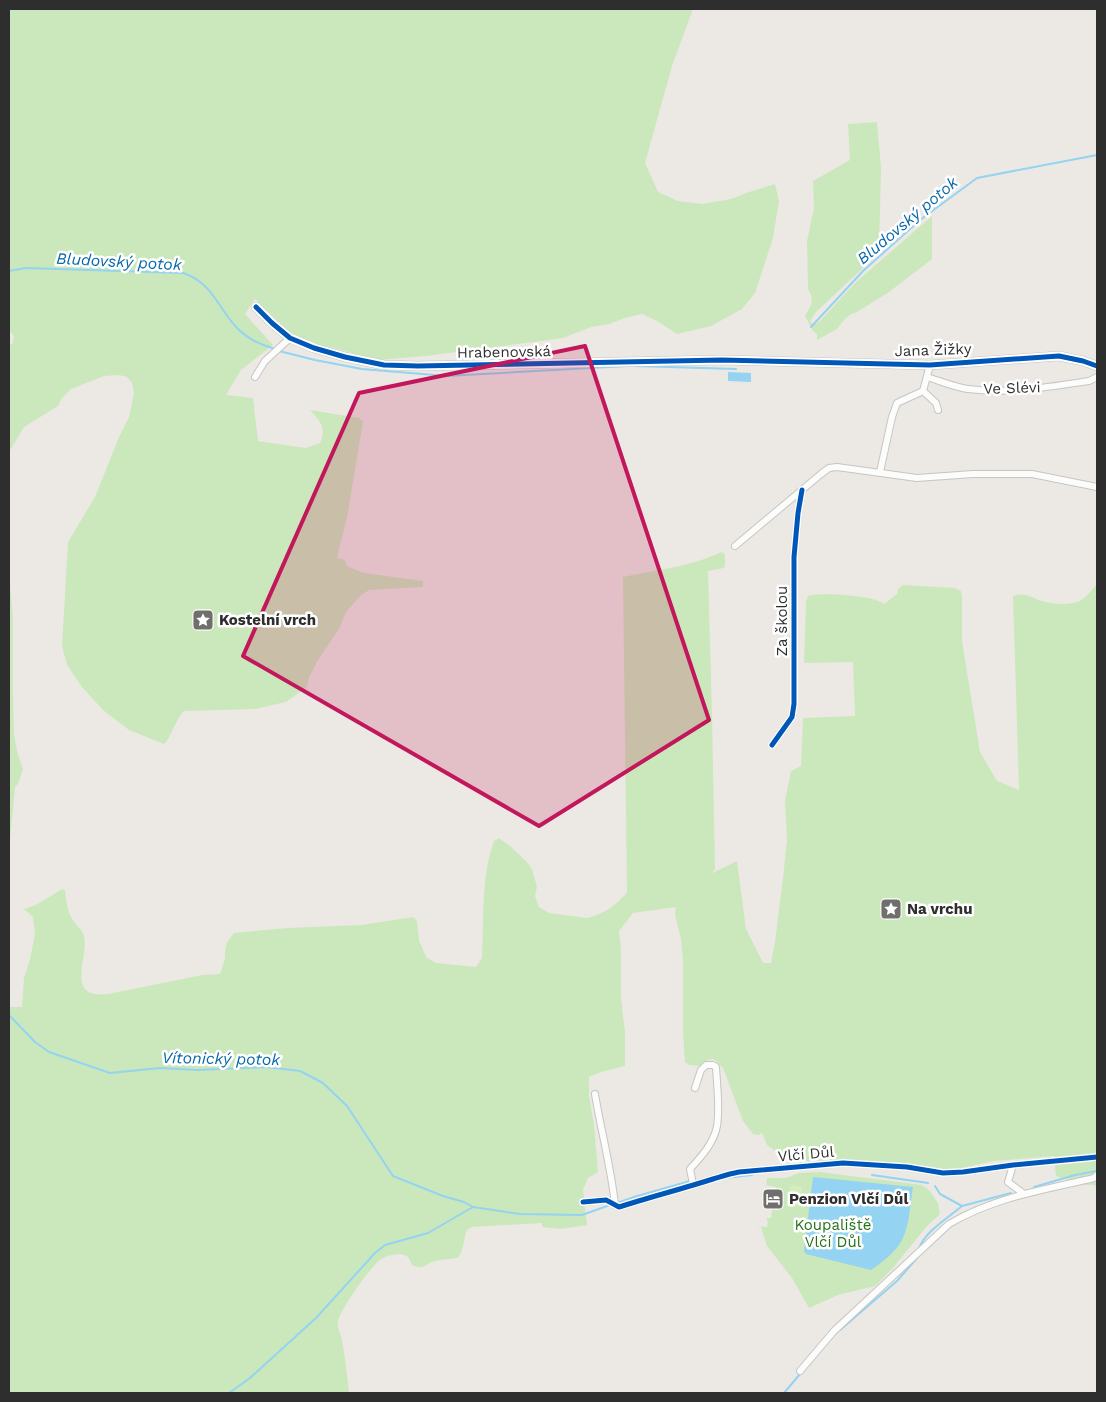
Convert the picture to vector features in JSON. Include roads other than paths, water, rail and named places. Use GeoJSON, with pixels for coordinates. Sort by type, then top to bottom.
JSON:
{"type":"FeatureCollection","features":[{"type":"Feature","properties":{"kind":"street","name":"Hrabenovská"},"geometry":{"type":"LineString","coordinates":[[256,307],[290,338],[314,348],[345,357],[384,365],[427,366],[722,360],[768,362]]}},
{"type":"Feature","properties":{"kind":"street"},"geometry":{"type":"LineString","coordinates":[[255,377],[265,361],[290,338]]}},
{"type":"Feature","properties":{"kind":"street","name":"Jana Žižky"},"geometry":{"type":"LineString","coordinates":[[768,362],[930,364],[1059,356],[1083,360],[1097,366]]}},
{"type":"Feature","properties":{"kind":"street","name":"Jana Žižky"},"geometry":{"type":"LineString","coordinates":[[922,391],[930,364]]}},
{"type":"Feature","properties":{"kind":"street","name":"Ve Slévi"},"geometry":{"type":"LineString","coordinates":[[927,377],[966,388],[992,391],[1026,390],[1089,381],[1097,377]]}},
{"type":"Feature","properties":{"kind":"street"},"geometry":{"type":"LineString","coordinates":[[880,472],[892,417],[898,403],[922,391],[936,403],[938,410]]}},
{"type":"Feature","properties":{"kind":"street"},"geometry":{"type":"LineString","coordinates":[[734,546],[829,468],[837,467],[917,478],[973,474],[1032,474],[1097,487]]}},
{"type":"Feature","properties":{"kind":"street","name":"Za školou"},"geometry":{"type":"LineString","coordinates":[[772,745],[792,717],[794,704],[794,556],[802,490]]}},
{"type":"Feature","properties":{"kind":"street"},"geometry":{"type":"LineString","coordinates":[[693,1184],[690,1170],[701,1157],[717,1128],[716,1067],[706,1065],[701,1070],[695,1088]]}},
{"type":"Feature","properties":{"kind":"street"},"geometry":{"type":"LineString","coordinates":[[595,1094],[609,1159],[615,1205]]}},
{"type":"Feature","properties":{"kind":"street","name":"Vlčí Důl"},"geometry":{"type":"LineString","coordinates":[[583,1202],[606,1200],[619,1207],[715,1179],[725,1174],[739,1172],[782,1170],[843,1163],[907,1167],[943,1173],[1097,1157]]}},
{"type":"Feature","properties":{"kind":"street"},"geometry":{"type":"LineString","coordinates":[[1013,1165],[1008,1182],[1024,1194]]}},
{"type":"Feature","properties":{"kind":"street"},"geometry":{"type":"LineString","coordinates":[[800,1371],[834,1331],[949,1224],[968,1213],[994,1202],[1094,1178],[1097,1175]]}},
{"type":"Feature","properties":{"kind":"water"},"geometry":{"type":"Polygon","coordinates":[[[728,372],[751,373],[751,382],[728,381],[728,372]]]}},
{"type":"Feature","properties":{"kind":"water"},"geometry":{"type":"Polygon","coordinates":[[[813,1177],[913,1187],[907,1227],[896,1249],[871,1270],[806,1254],[804,1251],[813,1177]]]}},
{"type":"Feature","properties":{"kind":"waterway","name":"Bludovský potok"},"geometry":{"type":"LineString","coordinates":[[811,327],[863,271],[920,220],[977,178],[1097,155]]}},
{"type":"Feature","properties":{"kind":"waterway","name":"Bludovský potok"},"geometry":{"type":"LineString","coordinates":[[9,271],[26,268],[183,273],[193,277],[208,289],[241,332],[264,346],[275,349]]}},
{"type":"Feature","properties":{"kind":"waterway","name":"Bludovský potok"},"geometry":{"type":"LineString","coordinates":[[279,351],[362,369],[447,376],[627,366]]}},
{"type":"Feature","properties":{"kind":"waterway","name":"Bludovský potok"},"geometry":{"type":"LineString","coordinates":[[634,366],[736,369]]}},
{"type":"Feature","properties":{"kind":"waterway","name":"Vítonický potok"},"geometry":{"type":"LineString","coordinates":[[9,1015],[35,1042],[49,1052],[110,1073],[160,1068],[197,1070],[267,1067],[300,1071],[323,1083],[347,1106],[393,1176],[473,1207],[520,1214],[582,1215],[610,1205]]}},
{"type":"Feature","properties":{"kind":"waterway","name":"Vítonický potok"},"geometry":{"type":"LineString","coordinates":[[1034,1187],[1075,1175],[1097,1171]]}},
{"type":"Feature","properties":{"kind":"waterway","name":"Vítonický potok"},"geometry":{"type":"LineString","coordinates":[[726,1178],[752,1175]]}},
{"type":"Feature","properties":{"kind":"waterway","name":"Vítonický potok"},"geometry":{"type":"LineString","coordinates":[[872,1175],[928,1183]]}},
{"type":"Feature","properties":{"kind":"waterway","name":"Vítonický potok"},"geometry":{"type":"LineString","coordinates":[[617,1203],[690,1181]]}},
{"type":"Feature","properties":{"kind":"waterway","name":"Vítonický potok"},"geometry":{"type":"LineString","coordinates":[[935,1186],[940,1194],[962,1206],[1011,1193]]}},
{"type":"Feature","properties":{"kind":"waterway"},"geometry":{"type":"LineString","coordinates":[[919,1249],[921,1243],[931,1231],[962,1206]]}},
{"type":"Feature","properties":{"kind":"waterway"},"geometry":{"type":"LineString","coordinates":[[229,1393],[250,1378],[316,1318],[375,1253],[385,1245],[428,1233],[473,1207]]}},
{"type":"Feature","properties":{"kind":"waterway"},"geometry":{"type":"LineString","coordinates":[[840,1330],[897,1281],[917,1258]]}},
{"type":"Feature","properties":{"kind":"waterway"},"geometry":{"type":"LineString","coordinates":[[784,1393],[800,1374]]}},
{"type":"Feature","properties":{"kind":"place","name":"Kostelní vrch"},"geometry":{"type":"Point","coordinates":[203,620]}},
{"type":"Feature","properties":{"kind":"place","name":"Na vrchu"},"geometry":{"type":"Point","coordinates":[891,909]}},
{"type":"Feature","properties":{"kind":"place","name":"Penzion Vlčí Důl"},"geometry":{"type":"Point","coordinates":[773,1199]}},
{"type":"Feature","properties":{"kind":"park label","name":"Koupaliště Vlčí Důl"},"geometry":{"type":"Point","coordinates":[833,1234]}}]}
